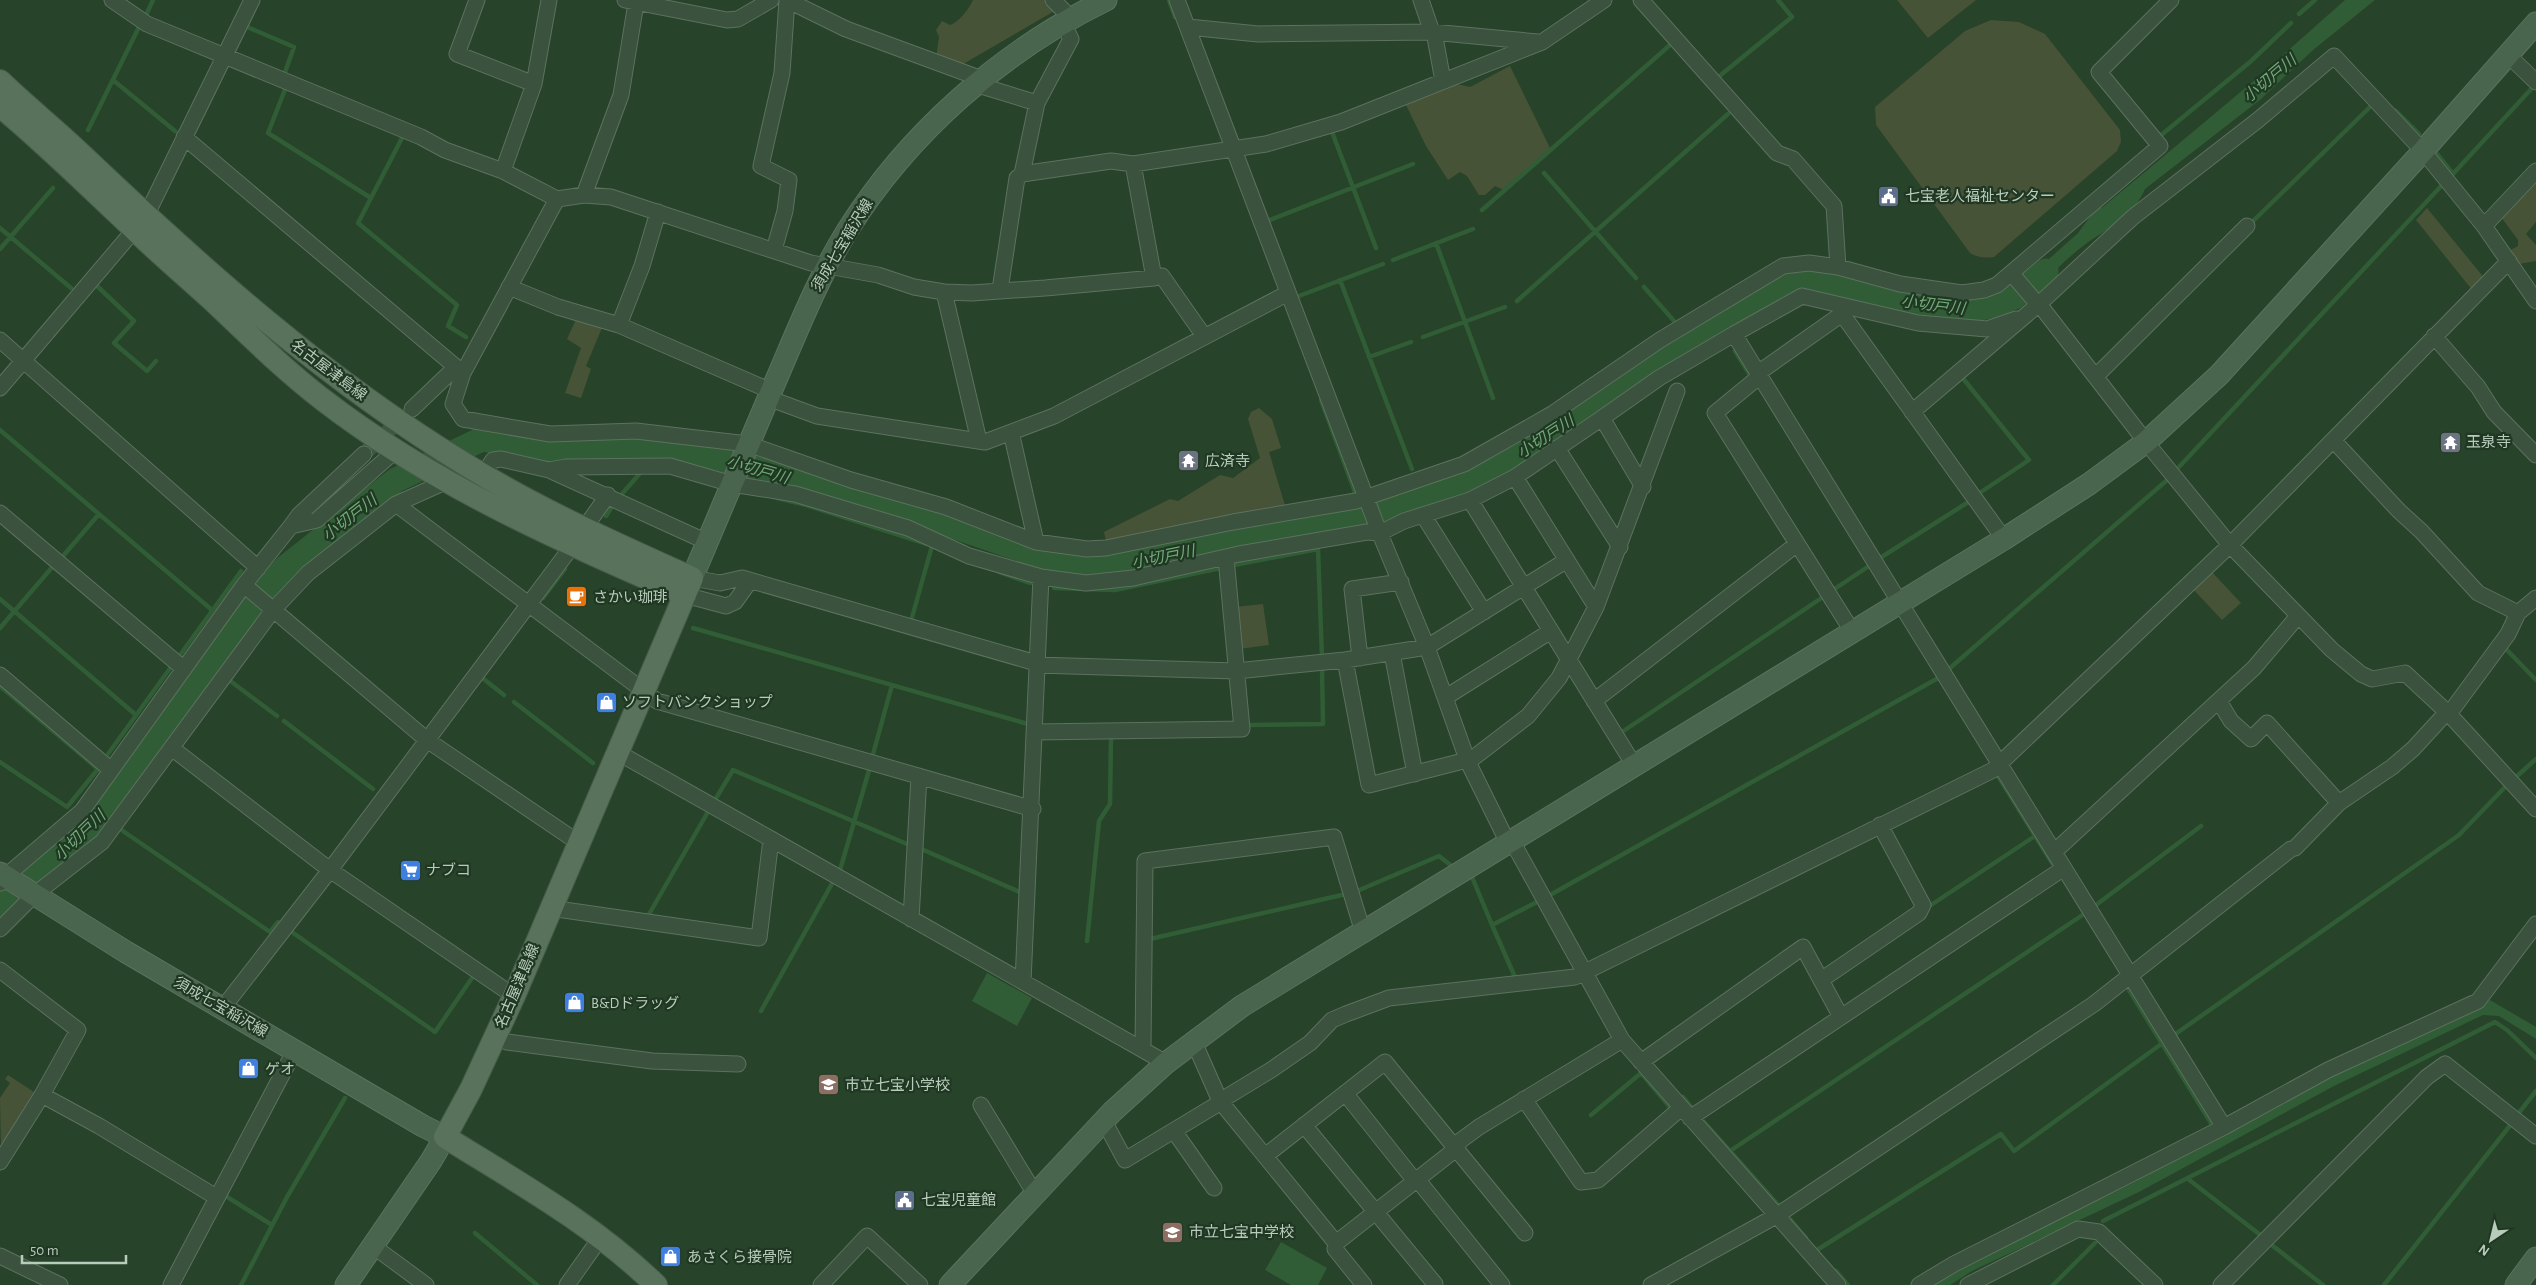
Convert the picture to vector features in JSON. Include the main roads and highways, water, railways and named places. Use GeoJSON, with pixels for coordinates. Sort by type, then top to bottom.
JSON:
{"type":"FeatureCollection","features":[{"type":"Feature","properties":{"kind":"main road","name":"名古屋津島線"},"geometry":{"type":"LineString","coordinates":[[0,80],[284,369],[323,400],[400,454],[442,480],[688,587],[496,1037],[445,1137],[584,1223],[630,1260],[656,1285]]}},
{"type":"Feature","properties":{"kind":"main road","name":"名古屋津島線"},"geometry":{"type":"LineString","coordinates":[[0,106],[140,223],[230,292],[320,366],[430,442],[578,538]]}},
{"type":"Feature","properties":{"kind":"water"},"geometry":{"type":"Polygon","coordinates":[[[2345,0],[2375,0],[2313,50],[2261,99],[2145,189],[2127,215],[2080,249],[2032,293],[2023,282],[2078,233],[2098,206],[2103,207],[2256,79],[2345,0]]]}},
{"type":"Feature","properties":{"kind":"water"},"geometry":{"type":"Polygon","coordinates":[[[987,973],[1032,998],[1017,1026],[972,1001],[987,973]]]}},
{"type":"Feature","properties":{"kind":"water"},"geometry":{"type":"Polygon","coordinates":[[[2490,1000],[2536,1027],[2536,1039],[2499,1016],[2483,1015],[2334,1086],[2139,1192],[1972,1271],[1950,1285],[1932,1285],[1970,1263],[2129,1185],[2333,1075],[2490,1000]]]}},
{"type":"Feature","properties":{"kind":"water"},"geometry":{"type":"Polygon","coordinates":[[[1281,1242],[1327,1268],[1318,1285],[1291,1285],[1265,1270],[1281,1242]]]}},
{"type":"Feature","properties":{"kind":"waterway"},"geometry":{"type":"LineString","coordinates":[[146,15],[153,0]]}},
{"type":"Feature","properties":{"kind":"waterway"},"geometry":{"type":"LineString","coordinates":[[1169,0],[1175,17]]}},
{"type":"Feature","properties":{"kind":"waterway"},"geometry":{"type":"LineString","coordinates":[[1717,78],[1792,17],[1778,0]]}},
{"type":"Feature","properties":{"kind":"waterway"},"geometry":{"type":"LineString","coordinates":[[2299,14],[2315,0]]}},
{"type":"Feature","properties":{"kind":"waterway"},"geometry":{"type":"LineString","coordinates":[[2160,136],[2250,62],[2291,23]]}},
{"type":"Feature","properties":{"kind":"waterway"},"geometry":{"type":"LineString","coordinates":[[88,130],[140,25]]}},
{"type":"Feature","properties":{"kind":"waterway"},"geometry":{"type":"LineString","coordinates":[[245,26],[294,47],[284,75]]}},
{"type":"Feature","properties":{"kind":"waterway"},"geometry":{"type":"LineString","coordinates":[[1482,210],[1670,45]]}},
{"type":"Feature","properties":{"kind":"waterway"},"geometry":{"type":"LineString","coordinates":[[113,80],[175,131]]}},
{"type":"Feature","properties":{"kind":"waterway"},"geometry":{"type":"LineString","coordinates":[[286,87],[268,133],[371,198]]}},
{"type":"Feature","properties":{"kind":"waterway"},"geometry":{"type":"LineString","coordinates":[[2452,175],[2533,87]]}},
{"type":"Feature","properties":{"kind":"waterway"},"geometry":{"type":"LineString","coordinates":[[2249,225],[2371,106]]}},
{"type":"Feature","properties":{"kind":"waterway"},"geometry":{"type":"LineString","coordinates":[[2396,111],[2419,134]]}},
{"type":"Feature","properties":{"kind":"waterway"},"geometry":{"type":"LineString","coordinates":[[1517,301],[1728,114]]}},
{"type":"Feature","properties":{"kind":"waterway"},"geometry":{"type":"LineString","coordinates":[[1332,132],[1376,248]]}},
{"type":"Feature","properties":{"kind":"waterway"},"geometry":{"type":"LineString","coordinates":[[402,138],[358,223],[457,305],[448,326],[466,337]]}},
{"type":"Feature","properties":{"kind":"waterway"},"geometry":{"type":"LineString","coordinates":[[2437,154],[2453,174]]}},
{"type":"Feature","properties":{"kind":"waterway"},"geometry":{"type":"LineString","coordinates":[[1270,220],[1413,164]]}},
{"type":"Feature","properties":{"kind":"waterway"},"geometry":{"type":"LineString","coordinates":[[1544,173],[1636,278]]}},
{"type":"Feature","properties":{"kind":"waterway"},"geometry":{"type":"LineString","coordinates":[[2179,467],[2443,184]]}},
{"type":"Feature","properties":{"kind":"waterway"},"geometry":{"type":"LineString","coordinates":[[0,249],[53,188]]}},
{"type":"Feature","properties":{"kind":"waterway"},"geometry":{"type":"LineString","coordinates":[[0,228],[71,288]]}},
{"type":"Feature","properties":{"kind":"waterway"},"geometry":{"type":"LineString","coordinates":[[1393,260],[1473,229]]}},
{"type":"Feature","properties":{"kind":"waterway"},"geometry":{"type":"LineString","coordinates":[[1436,243],[1493,398]]}},
{"type":"Feature","properties":{"kind":"waterway"},"geometry":{"type":"LineString","coordinates":[[1299,296],[1383,264]]}},
{"type":"Feature","properties":{"kind":"waterway","name":"小切戸川"},"geometry":{"type":"LineString","coordinates":[[0,907],[97,821],[268,585],[286,567],[396,480],[482,439],[555,452],[646,447],[717,458],[906,510],[1055,561],[1081,567],[1114,565],[1380,513],[1471,480],[1510,459],[1652,365],[1790,281],[1818,280],[1885,298],[1965,311],[1996,305],[2014,297],[2046,271]]}},
{"type":"Feature","properties":{"kind":"waterway"},"geometry":{"type":"LineString","coordinates":[[1340,280],[1412,469]]}},
{"type":"Feature","properties":{"kind":"waterway"},"geometry":{"type":"LineString","coordinates":[[96,285],[134,321],[114,343],[147,371],[156,361]]}},
{"type":"Feature","properties":{"kind":"waterway"},"geometry":{"type":"LineString","coordinates":[[1644,287],[1675,322]]}},
{"type":"Feature","properties":{"kind":"waterway"},"geometry":{"type":"LineString","coordinates":[[1423,337],[1505,307]]}},
{"type":"Feature","properties":{"kind":"waterway"},"geometry":{"type":"LineString","coordinates":[[1369,357],[1411,342]]}},
{"type":"Feature","properties":{"kind":"waterway"},"geometry":{"type":"LineString","coordinates":[[1735,351],[1750,375]]}},
{"type":"Feature","properties":{"kind":"waterway"},"geometry":{"type":"LineString","coordinates":[[1961,376],[2029,460],[1978,494]]}},
{"type":"Feature","properties":{"kind":"waterway"},"geometry":{"type":"LineString","coordinates":[[1321,400],[1356,495]]}},
{"type":"Feature","properties":{"kind":"waterway"},"geometry":{"type":"LineString","coordinates":[[0,430],[212,610]]}},
{"type":"Feature","properties":{"kind":"waterway"},"geometry":{"type":"LineString","coordinates":[[642,457],[646,447]]}},
{"type":"Feature","properties":{"kind":"waterway"},"geometry":{"type":"LineString","coordinates":[[621,495],[642,471]]}},
{"type":"Feature","properties":{"kind":"waterway"},"geometry":{"type":"LineString","coordinates":[[1950,668],[2166,481]]}},
{"type":"Feature","properties":{"kind":"waterway"},"geometry":{"type":"LineString","coordinates":[[777,498],[806,505],[927,544]]}},
{"type":"Feature","properties":{"kind":"waterway"},"geometry":{"type":"LineString","coordinates":[[1880,558],[1970,501]]}},
{"type":"Feature","properties":{"kind":"waterway"},"geometry":{"type":"LineString","coordinates":[[606,516],[613,505]]}},
{"type":"Feature","properties":{"kind":"waterway"},"geometry":{"type":"LineString","coordinates":[[63,556],[99,514]]}},
{"type":"Feature","properties":{"kind":"waterway"},"geometry":{"type":"LineString","coordinates":[[939,531],[941,523]]}},
{"type":"Feature","properties":{"kind":"waterway","name":"小切戸川"},"geometry":{"type":"LineString","coordinates":[[1312,527],[1314,534]]}},
{"type":"Feature","properties":{"kind":"waterway"},"geometry":{"type":"LineString","coordinates":[[911,621],[932,546]]}},
{"type":"Feature","properties":{"kind":"waterway"},"geometry":{"type":"LineString","coordinates":[[1234,565],[1318,549],[1322,658]]}},
{"type":"Feature","properties":{"kind":"waterway"},"geometry":{"type":"LineString","coordinates":[[0,628],[54,565]]}},
{"type":"Feature","properties":{"kind":"waterway"},"geometry":{"type":"LineString","coordinates":[[1833,590],[1869,566]]}},
{"type":"Feature","properties":{"kind":"waterway"},"geometry":{"type":"LineString","coordinates":[[1054,588],[1115,590],[1221,568]]}},
{"type":"Feature","properties":{"kind":"waterway"},"geometry":{"type":"LineString","coordinates":[[543,598],[565,569]]}},
{"type":"Feature","properties":{"kind":"waterway"},"geometry":{"type":"LineString","coordinates":[[180,655],[241,571]]}},
{"type":"Feature","properties":{"kind":"waterway"},"geometry":{"type":"LineString","coordinates":[[999,572],[1030,583]]}},
{"type":"Feature","properties":{"kind":"waterway"},"geometry":{"type":"LineString","coordinates":[[1622,732],[1823,597]]}},
{"type":"Feature","properties":{"kind":"waterway"},"geometry":{"type":"LineString","coordinates":[[0,599],[136,715]]}},
{"type":"Feature","properties":{"kind":"waterway"},"geometry":{"type":"LineString","coordinates":[[693,628],[1028,724]]}},
{"type":"Feature","properties":{"kind":"waterway"},"geometry":{"type":"LineString","coordinates":[[2506,649],[2536,680]]}},
{"type":"Feature","properties":{"kind":"waterway","name":"小切戸川"},"geometry":{"type":"LineString","coordinates":[[210,666],[216,669]]}},
{"type":"Feature","properties":{"kind":"waterway"},"geometry":{"type":"LineString","coordinates":[[108,754],[171,667]]}},
{"type":"Feature","properties":{"kind":"waterway"},"geometry":{"type":"LineString","coordinates":[[1246,725],[1323,724],[1322,668]]}},
{"type":"Feature","properties":{"kind":"waterway"},"geometry":{"type":"LineString","coordinates":[[481,677],[504,695]]}},
{"type":"Feature","properties":{"kind":"waterway"},"geometry":{"type":"LineString","coordinates":[[1550,895],[1940,677]]}},
{"type":"Feature","properties":{"kind":"waterway"},"geometry":{"type":"LineString","coordinates":[[229,680],[277,716]]}},
{"type":"Feature","properties":{"kind":"waterway"},"geometry":{"type":"LineString","coordinates":[[872,758],[892,685]]}},
{"type":"Feature","properties":{"kind":"waterway"},"geometry":{"type":"LineString","coordinates":[[0,686],[98,769],[67,807],[0,762]]}},
{"type":"Feature","properties":{"kind":"waterway"},"geometry":{"type":"LineString","coordinates":[[514,702],[593,763]]}},
{"type":"Feature","properties":{"kind":"waterway"},"geometry":{"type":"LineString","coordinates":[[284,721],[373,789]]}},
{"type":"Feature","properties":{"kind":"waterway"},"geometry":{"type":"LineString","coordinates":[[1087,941],[1099,821],[1110,804],[1111,738]]}},
{"type":"Feature","properties":{"kind":"waterway"},"geometry":{"type":"LineString","coordinates":[[2515,778],[2536,759]]}},
{"type":"Feature","properties":{"kind":"waterway"},"geometry":{"type":"LineString","coordinates":[[840,870],[870,767]]}},
{"type":"Feature","properties":{"kind":"waterway"},"geometry":{"type":"LineString","coordinates":[[715,800],[733,770],[907,844]]}},
{"type":"Feature","properties":{"kind":"waterway"},"geometry":{"type":"LineString","coordinates":[[1998,776],[2052,863]]}},
{"type":"Feature","properties":{"kind":"waterway"},"geometry":{"type":"LineString","coordinates":[[2174,1035],[2459,835],[2506,786]]}},
{"type":"Feature","properties":{"kind":"waterway"},"geometry":{"type":"LineString","coordinates":[[648,916],[709,810]]}},
{"type":"Feature","properties":{"kind":"waterway"},"geometry":{"type":"LineString","coordinates":[[2096,905],[2201,826]]}},
{"type":"Feature","properties":{"kind":"waterway"},"geometry":{"type":"LineString","coordinates":[[120,829],[270,932],[278,922],[280,923]]}},
{"type":"Feature","properties":{"kind":"waterway"},"geometry":{"type":"LineString","coordinates":[[1928,907],[2035,836]]}},
{"type":"Feature","properties":{"kind":"waterway"},"geometry":{"type":"LineString","coordinates":[[919,848],[1022,893]]}},
{"type":"Feature","properties":{"kind":"waterway"},"geometry":{"type":"LineString","coordinates":[[1357,891],[1439,856],[1453,867]]}},
{"type":"Feature","properties":{"kind":"waterway"},"geometry":{"type":"LineString","coordinates":[[1472,877],[1492,925],[1537,902]]}},
{"type":"Feature","properties":{"kind":"waterway"},"geometry":{"type":"LineString","coordinates":[[761,1011],[834,880]]}},
{"type":"Feature","properties":{"kind":"waterway"},"geometry":{"type":"LineString","coordinates":[[1150,939],[1346,894]]}},
{"type":"Feature","properties":{"kind":"waterway"},"geometry":{"type":"LineString","coordinates":[[1704,1122],[1730,1151],[2084,914]]}},
{"type":"Feature","properties":{"kind":"waterway"},"geometry":{"type":"LineString","coordinates":[[1492,925],[1515,977]]}},
{"type":"Feature","properties":{"kind":"waterway"},"geometry":{"type":"LineString","coordinates":[[289,930],[435,1032],[474,975]]}},
{"type":"Feature","properties":{"kind":"waterway"},"geometry":{"type":"LineString","coordinates":[[2129,990],[2211,1123]]}},
{"type":"Feature","properties":{"kind":"waterway"},"geometry":{"type":"LineString","coordinates":[[2103,1221],[2495,1022],[2507,1030],[2536,1058]]}},
{"type":"Feature","properties":{"kind":"waterway"},"geometry":{"type":"LineString","coordinates":[[1817,1250],[2001,1134],[2014,1151],[2164,1042]]}},
{"type":"Feature","properties":{"kind":"waterway"},"geometry":{"type":"LineString","coordinates":[[1591,1115],[1641,1073],[1669,1106]]}},
{"type":"Feature","properties":{"kind":"waterway"},"geometry":{"type":"LineString","coordinates":[[2518,1114],[2536,1091]]}},
{"type":"Feature","properties":{"kind":"waterway"},"geometry":{"type":"LineString","coordinates":[[1683,1097],[1692,1108]]}},
{"type":"Feature","properties":{"kind":"waterway"},"geometry":{"type":"LineString","coordinates":[[241,1285],[287,1197],[345,1098]]}},
{"type":"Feature","properties":{"kind":"waterway"},"geometry":{"type":"LineString","coordinates":[[2384,1285],[2512,1123]]}},
{"type":"Feature","properties":{"kind":"waterway"},"geometry":{"type":"LineString","coordinates":[[1730,1151],[1781,1208]]}},
{"type":"Feature","properties":{"kind":"waterway"},"geometry":{"type":"LineString","coordinates":[[2188,1179],[2263,1237]]}},
{"type":"Feature","properties":{"kind":"waterway"},"geometry":{"type":"LineString","coordinates":[[224,1195],[272,1225]]}},
{"type":"Feature","properties":{"kind":"waterway"},"geometry":{"type":"LineString","coordinates":[[1789,1218],[1806,1238]]}},
{"type":"Feature","properties":{"kind":"waterway"},"geometry":{"type":"LineString","coordinates":[[475,1233],[537,1285]]}},
{"type":"Feature","properties":{"kind":"waterway"},"geometry":{"type":"LineString","coordinates":[[2053,1285],[2095,1243]]}},
{"type":"Feature","properties":{"kind":"waterway"},"geometry":{"type":"LineString","coordinates":[[2273,1246],[2323,1285]]}},
{"type":"Feature","properties":{"kind":"waterway"},"geometry":{"type":"LineString","coordinates":[[1836,1271],[1848,1285]]}},
{"type":"Feature","properties":{"kind":"tunnel"},"geometry":{"type":"LineString","coordinates":[[364,454],[405,415]]}},
{"type":"Feature","properties":{"kind":"place","name":"七宝老人福祉センター"},"geometry":{"type":"Point","coordinates":[1889,196]}},
{"type":"Feature","properties":{"kind":"place","name":"玉泉寺"},"geometry":{"type":"Point","coordinates":[2450,442]}},
{"type":"Feature","properties":{"kind":"place","name":"広済寺"},"geometry":{"type":"Point","coordinates":[1189,461]}},
{"type":"Feature","properties":{"kind":"place","name":"さかい珈琲"},"geometry":{"type":"Point","coordinates":[577,597]}},
{"type":"Feature","properties":{"kind":"place","name":"ソフトバンクショップ"},"geometry":{"type":"Point","coordinates":[606,702]}},
{"type":"Feature","properties":{"kind":"place","name":"ナブコ"},"geometry":{"type":"Point","coordinates":[410,870]}},
{"type":"Feature","properties":{"kind":"place","name":"B&Dドラッグ"},"geometry":{"type":"Point","coordinates":[575,1003]}},
{"type":"Feature","properties":{"kind":"place","name":"ゲオ"},"geometry":{"type":"Point","coordinates":[249,1069]}},
{"type":"Feature","properties":{"kind":"place","name":"市立七宝小学校"},"geometry":{"type":"Point","coordinates":[829,1085]}},
{"type":"Feature","properties":{"kind":"place","name":"七宝児童館"},"geometry":{"type":"Point","coordinates":[905,1200]}},
{"type":"Feature","properties":{"kind":"place","name":"市立七宝中学校"},"geometry":{"type":"Point","coordinates":[1173,1232]}},
{"type":"Feature","properties":{"kind":"place","name":"あさくら接骨院"},"geometry":{"type":"Point","coordinates":[671,1257]}}]}
